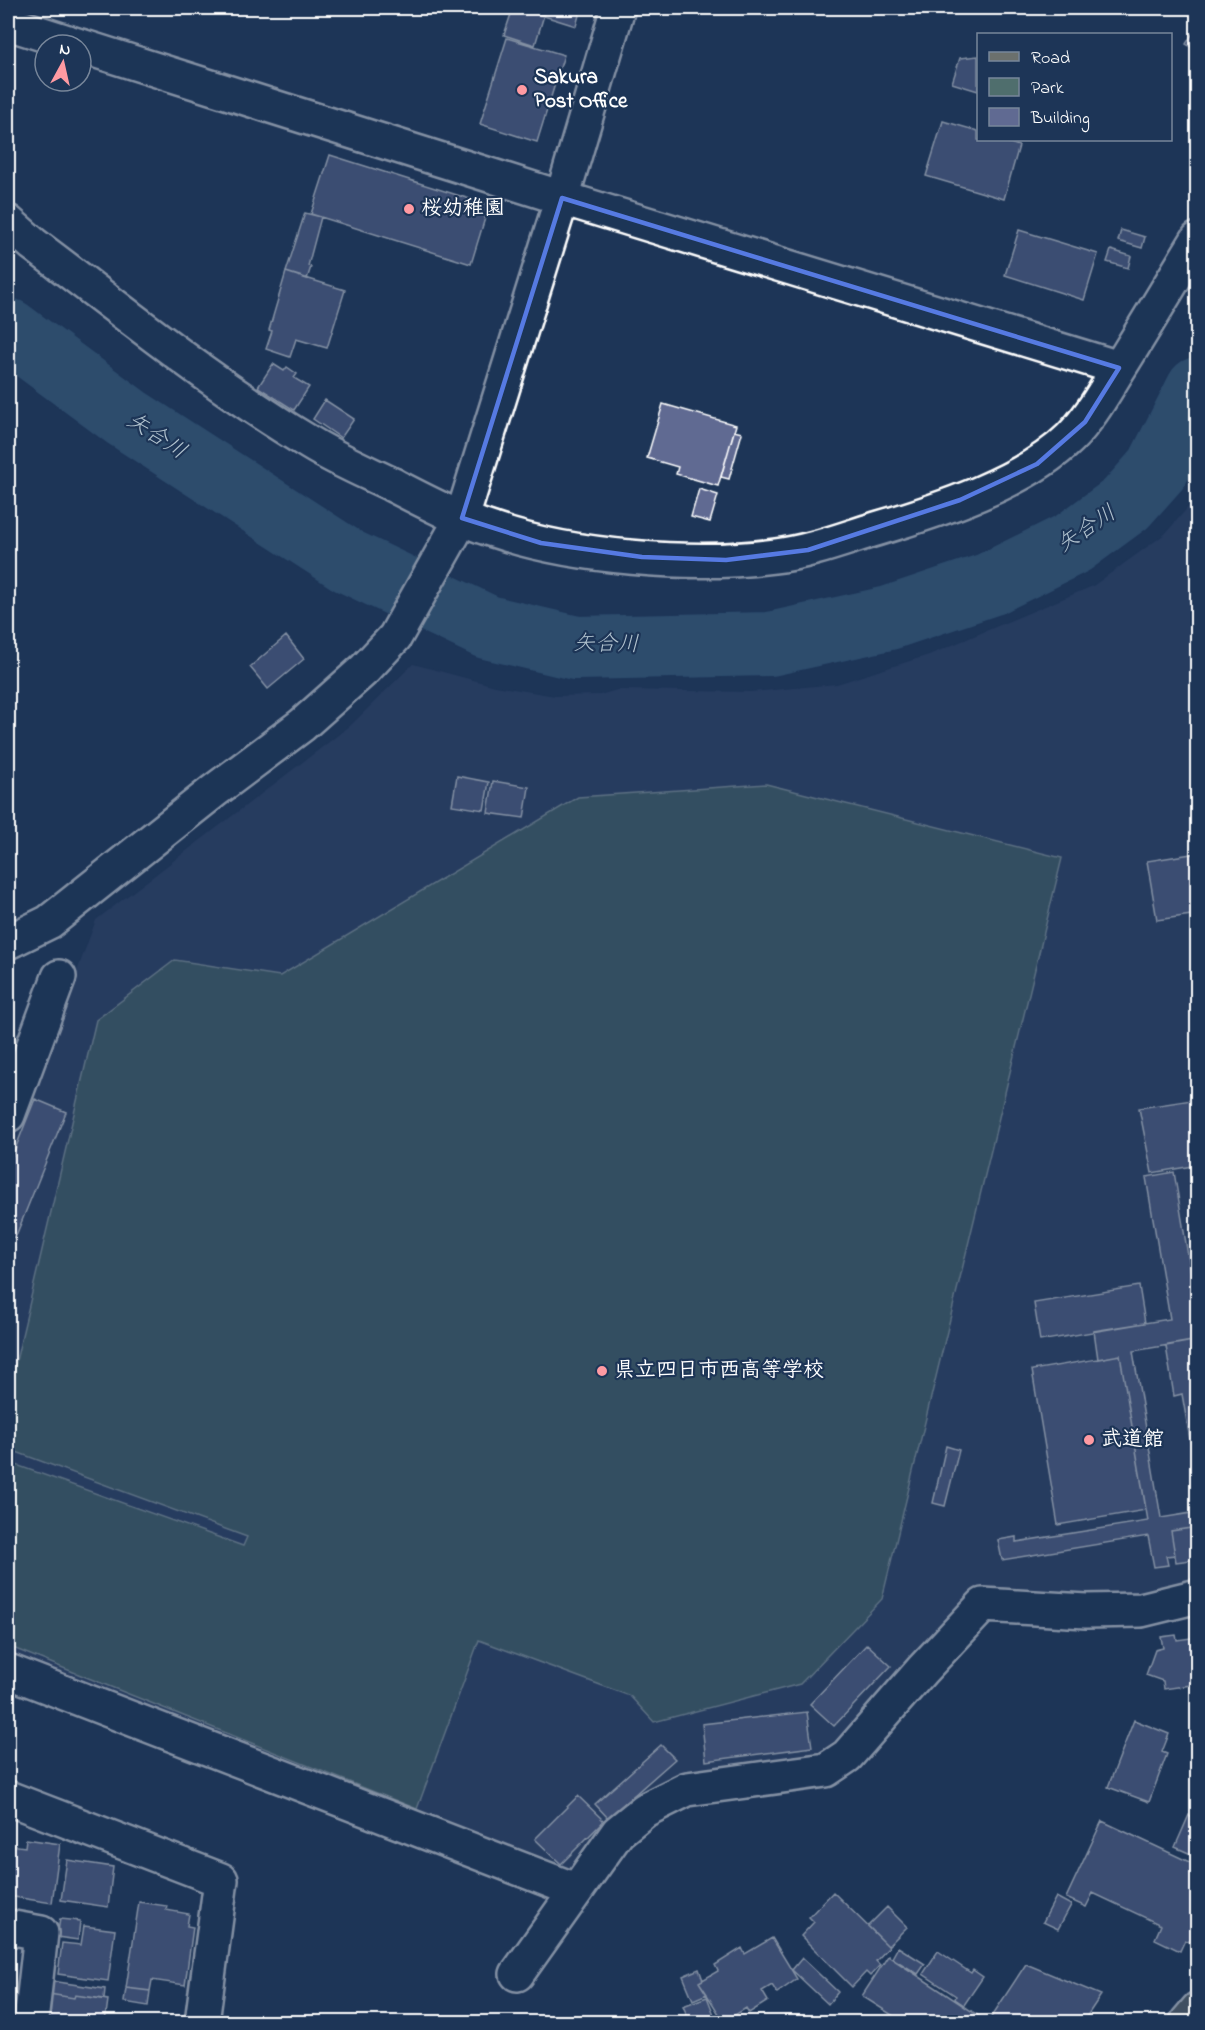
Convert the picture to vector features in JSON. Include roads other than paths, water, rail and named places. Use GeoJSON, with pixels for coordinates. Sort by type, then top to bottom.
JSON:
{"type":"FeatureCollection","features":[{"type":"Feature","properties":{"kind":"main road"},"geometry":{"type":"LineString","coordinates":[[1187,2022],[1197,2009]]}},
{"type":"Feature","properties":{"kind":"street"},"geometry":{"type":"LineString","coordinates":[[8,942],[49,922],[214,791],[302,725],[365,669],[395,637],[462,518],[562,198],[618,8]]}},
{"type":"Feature","properties":{"kind":"street"},"geometry":{"type":"LineString","coordinates":[[8,23],[39,33]]}},
{"type":"Feature","properties":{"kind":"street"},"geometry":{"type":"LineString","coordinates":[[93,50],[562,198],[1119,368]]}},
{"type":"Feature","properties":{"kind":"street"},"geometry":{"type":"LineString","coordinates":[[8,222],[33,244],[233,394],[313,445],[462,518],[492,530],[579,550],[642,557],[726,560],[776,556],[808,550],[897,523],[1006,481],[1037,464],[1068,440],[1085,422],[1197,239]]}},
{"type":"Feature","properties":{"kind":"street"},"geometry":{"type":"LineString","coordinates":[[8,1115],[59,977]]}},
{"type":"Feature","properties":{"kind":"street"},"geometry":{"type":"LineString","coordinates":[[517,1974],[618,1832],[645,1810],[687,1790],[826,1770],[846,1756],[983,1605],[1086,1611],[1141,1610],[1197,1596]]}},
{"type":"Feature","properties":{"kind":"street"},"geometry":{"type":"LineString","coordinates":[[8,1671],[575,1890]]}},
{"type":"Feature","properties":{"kind":"street"},"geometry":{"type":"LineString","coordinates":[[8,1798],[221,1880],[202,2022]]}},
{"type":"Feature","properties":{"kind":"street"},"geometry":{"type":"LineString","coordinates":[[8,1928],[41,1933],[31,2022]]}},
{"type":"Feature","properties":{"kind":"waterway","name":"矢合川"},"geometry":{"type":"LineString","coordinates":[[8,330],[127,418],[348,561],[487,627],[576,648],[770,644],[889,618],[990,584],[1073,543],[1126,504],[1158,468],[1198,389]]}},
{"type":"Feature","properties":{"kind":"place","name":"Sakura Post Office"},"geometry":{"type":"Point","coordinates":[522,90]}},
{"type":"Feature","properties":{"kind":"place","name":"桜幼稚園"},"geometry":{"type":"Point","coordinates":[409,209]}},
{"type":"Feature","properties":{"kind":"place","name":"県立四日市西高等学校"},"geometry":{"type":"Point","coordinates":[602,1371]}},
{"type":"Feature","properties":{"kind":"place","name":"武道館"},"geometry":{"type":"Point","coordinates":[1089,1440]}}]}
